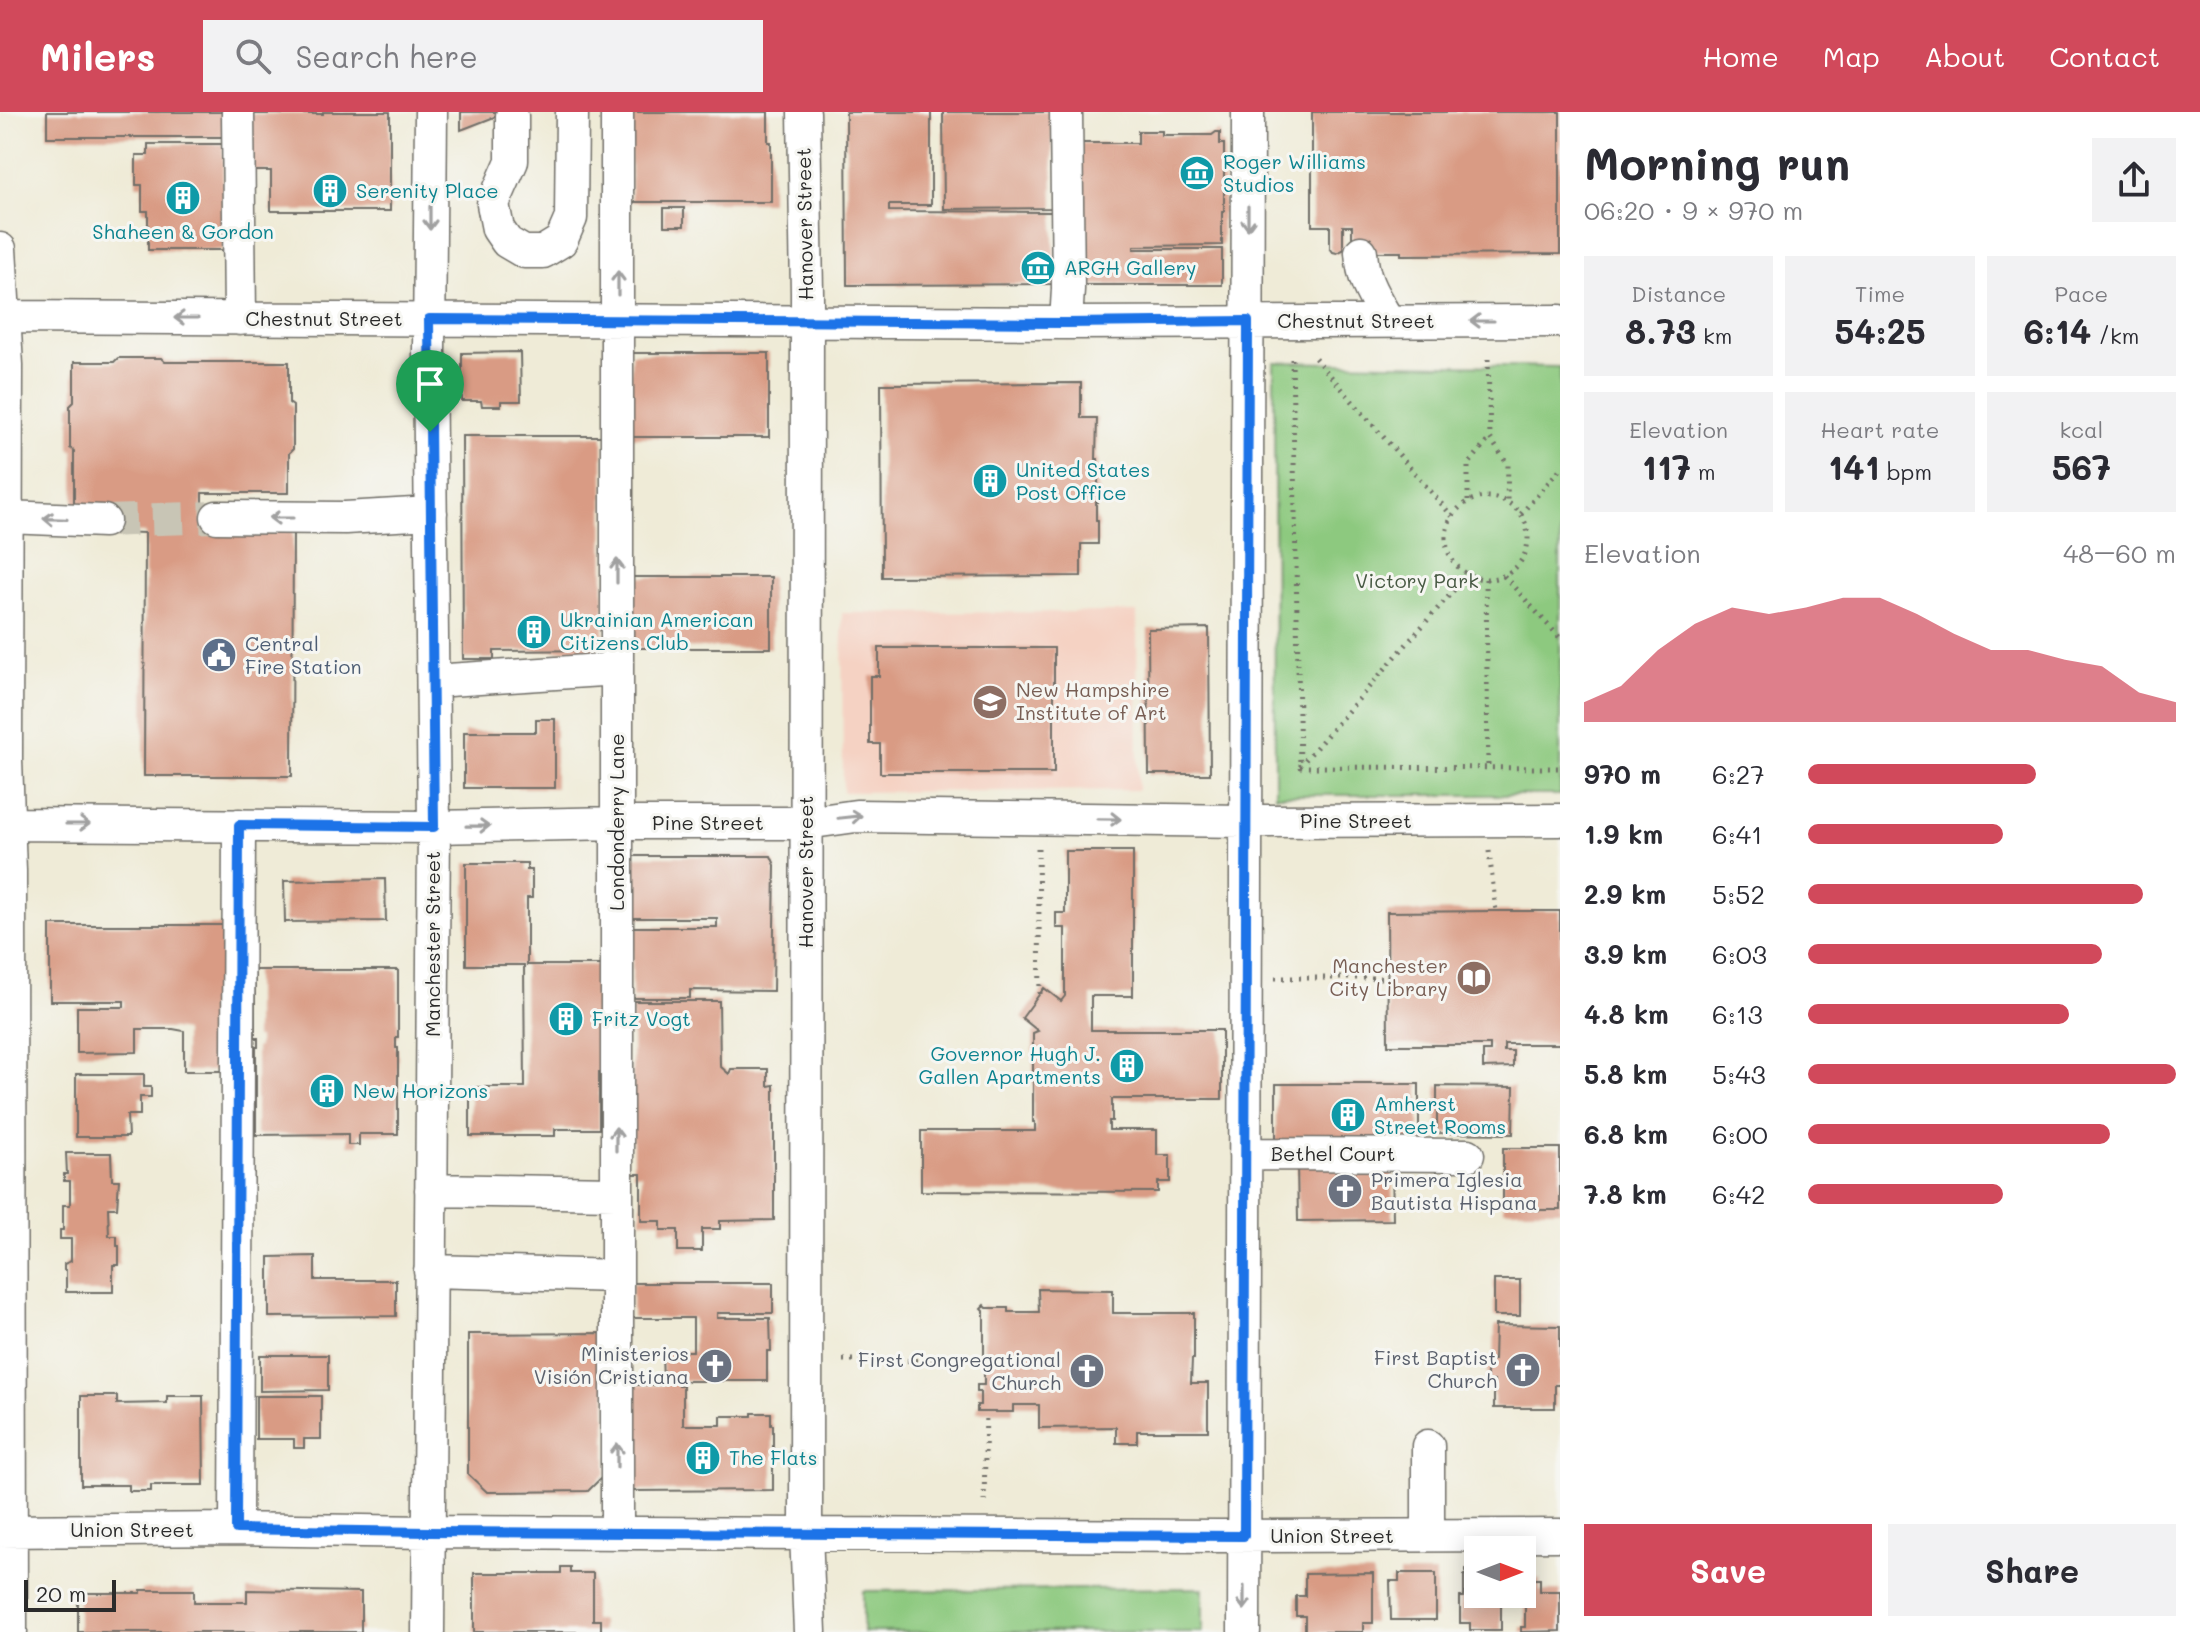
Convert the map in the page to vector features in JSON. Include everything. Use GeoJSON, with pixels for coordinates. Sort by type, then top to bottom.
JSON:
{"type":"FeatureCollection","features":[{"type":"Feature","properties":{"kind":"street"},"geometry":{"type":"LineString","coordinates":[[238,112],[240,319]]}},
{"type":"Feature","properties":{"kind":"street","name":"Manchester Street"},"geometry":{"type":"LineString","coordinates":[[428,1632],[434,827],[429,319],[431,112]]}},
{"type":"Feature","properties":{"kind":"street"},"geometry":{"type":"LineString","coordinates":[[512,116],[512,161],[493,204],[498,229],[507,242],[524,252],[543,252],[561,241],[571,218],[572,112]]}},
{"type":"Feature","properties":{"kind":"street","name":"Londonderry Lane"},"geometry":{"type":"LineString","coordinates":[[617,112],[617,1533]]}},
{"type":"Feature","properties":{"kind":"street","name":"Hanover Street"},"geometry":{"type":"LineString","coordinates":[[804,112],[806,1533],[810,1632]]}},
{"type":"Feature","properties":{"kind":"street"},"geometry":{"type":"LineString","coordinates":[[1066,112],[1066,323]]}},
{"type":"Feature","properties":{"kind":"street"},"geometry":{"type":"LineString","coordinates":[[1244,1632],[1248,112]]}},
{"type":"Feature","properties":{"kind":"street"},"geometry":{"type":"LineString","coordinates":[[0,249],[1,317],[7,365],[5,1531],[11,1632]]}},
{"type":"Feature","properties":{"kind":"street"},"geometry":{"type":"LineString","coordinates":[[1361,252],[1367,283],[1388,321]]}},
{"type":"Feature","properties":{"kind":"street","name":"Chestnut Street"},"geometry":{"type":"LineString","coordinates":[[1,317],[1066,323],[1560,321]]}},
{"type":"Feature","properties":{"kind":"street"},"geometry":{"type":"LineString","coordinates":[[217,517],[345,518],[431,513]]}},
{"type":"Feature","properties":{"kind":"street"},"geometry":{"type":"LineString","coordinates":[[7,517],[104,521]]}},
{"type":"Feature","properties":{"kind":"street"},"geometry":{"type":"LineString","coordinates":[[433,681],[617,669]]}},
{"type":"Feature","properties":{"kind":"street","name":"Pine Street"},"geometry":{"type":"LineString","coordinates":[[4,824],[434,827],[806,823],[856,816],[1246,821],[1560,820]]}},
{"type":"Feature","properties":{"kind":"street"},"geometry":{"type":"LineString","coordinates":[[236,1529],[239,825]]}},
{"type":"Feature","properties":{"kind":"street","name":"Bethel Court"},"geometry":{"type":"LineString","coordinates":[[1245,1154],[1468,1155]]}},
{"type":"Feature","properties":{"kind":"street"},"geometry":{"type":"LineString","coordinates":[[431,1190],[615,1193]]}},
{"type":"Feature","properties":{"kind":"street"},"geometry":{"type":"LineString","coordinates":[[430,1271],[617,1276]]}},
{"type":"Feature","properties":{"kind":"street"},"geometry":{"type":"LineString","coordinates":[[1428,1446],[1428,1535]]}},
{"type":"Feature","properties":{"kind":"street","name":"Union Street"},"geometry":{"type":"LineString","coordinates":[[5,1531],[236,1529],[1244,1536],[1560,1535]]}},
{"type":"Feature","properties":{"kind":"path"},"geometry":{"type":"LineString","coordinates":[[1315,358],[1452,516]]}},
{"type":"Feature","properties":{"kind":"path"},"geometry":{"type":"LineString","coordinates":[[1292,359],[1300,767]]}},
{"type":"Feature","properties":{"kind":"path"},"geometry":{"type":"LineString","coordinates":[[1488,359],[1490,438],[1508,465],[1507,501]]}},
{"type":"Feature","properties":{"kind":"path"},"geometry":{"type":"LineString","coordinates":[[1468,501],[1468,465],[1490,438]]}},
{"type":"Feature","properties":{"kind":"path"},"geometry":{"type":"LineString","coordinates":[[1521,514],[1560,469]]}},
{"type":"Feature","properties":{"kind":"path"},"geometry":{"type":"LineString","coordinates":[[1495,497],[1507,501],[1521,514],[1526,525],[1527,549],[1515,569],[1504,576],[1486,579],[1467,574],[1450,555],[1446,542],[1447,529],[1452,516],[1468,501],[1495,497]]}},
{"type":"Feature","properties":{"kind":"path"},"geometry":{"type":"LineString","coordinates":[[1300,767],[1467,574]]}},
{"type":"Feature","properties":{"kind":"path"},"geometry":{"type":"LineString","coordinates":[[1504,576],[1560,638]]}},
{"type":"Feature","properties":{"kind":"path"},"geometry":{"type":"LineString","coordinates":[[1486,579],[1488,768]]}},
{"type":"Feature","properties":{"kind":"path"},"geometry":{"type":"LineString","coordinates":[[1300,767],[1560,768]]}},
{"type":"Feature","properties":{"kind":"path"},"geometry":{"type":"LineString","coordinates":[[1037,839],[1040,994]]}},
{"type":"Feature","properties":{"kind":"path"},"geometry":{"type":"LineString","coordinates":[[1489,851],[1496,911]]}},
{"type":"Feature","properties":{"kind":"path"},"geometry":{"type":"LineString","coordinates":[[1274,978],[1381,978]]}},
{"type":"Feature","properties":{"kind":"path"},"geometry":{"type":"LineString","coordinates":[[843,1360],[963,1361]]}},
{"type":"Feature","properties":{"kind":"path"},"geometry":{"type":"LineString","coordinates":[[984,1501],[986,1412]]}},
{"type":"Feature","properties":{"kind":"shaded area","name":"New Hampshire Institute of Art"},"geometry":{"type":"Polygon","coordinates":[[[1137,612],[1138,790],[843,792],[842,613],[1137,612]]]}},
{"type":"Feature","properties":{"kind":"green space","name":"Victory Park"},"geometry":{"type":"Polygon","coordinates":[[[1274,362],[1560,367],[1560,795],[1275,795],[1274,362]]]}},
{"type":"Feature","properties":{"kind":"green space"},"geometry":{"type":"Polygon","coordinates":[[[1203,1588],[1203,1632],[863,1632],[863,1591],[1203,1588]]]}},
{"type":"Feature","properties":{"kind":"building"},"geometry":{"type":"Polygon","coordinates":[[[47,112],[224,112],[224,137],[47,137],[47,112]]]}},
{"type":"Feature","properties":{"kind":"building","name":"Serenity Place"},"geometry":{"type":"Polygon","coordinates":[[[390,112],[390,211],[271,211],[271,171],[250,171],[250,114],[390,112]]]}},
{"type":"Feature","properties":{"kind":"building"},"geometry":{"type":"Polygon","coordinates":[[[461,112],[507,112],[461,130],[461,112]]]}},
{"type":"Feature","properties":{"kind":"building"},"geometry":{"type":"Polygon","coordinates":[[[630,112],[768,112],[771,202],[631,202],[630,112]]]}},
{"type":"Feature","properties":{"kind":"building"},"geometry":{"type":"Polygon","coordinates":[[[846,112],[931,112],[931,205],[889,205],[889,211],[1054,212],[1054,284],[847,285],[846,112]]]}},
{"type":"Feature","properties":{"kind":"building"},"geometry":{"type":"Polygon","coordinates":[[[943,112],[1052,112],[1053,208],[944,209],[943,112]]]}},
{"type":"Feature","properties":{"kind":"building"},"geometry":{"type":"Polygon","coordinates":[[[1312,112],[1560,112],[1560,254],[1401,255],[1401,252],[1352,252],[1352,226],[1343,226],[1343,250],[1333,252],[1330,248],[1330,226],[1312,226],[1312,112]]]}},
{"type":"Feature","properties":{"kind":"building"},"geometry":{"type":"Polygon","coordinates":[[[1138,131],[1162,131],[1162,135],[1212,135],[1220,132],[1220,144],[1224,144],[1222,245],[1134,246],[1134,249],[1222,249],[1222,285],[1084,285],[1080,282],[1079,143],[1138,143],[1138,131]]]}},
{"type":"Feature","properties":{"kind":"building","name":"Shaheen & Gordon"},"geometry":{"type":"Polygon","coordinates":[[[148,144],[223,144],[223,250],[148,250],[148,211],[142,211],[142,185],[136,185],[136,155],[148,155],[148,144]]]}},
{"type":"Feature","properties":{"kind":"building"},"geometry":{"type":"Polygon","coordinates":[[[664,208],[684,208],[684,226],[664,226],[664,208]]]}},
{"type":"Feature","properties":{"kind":"building"},"geometry":{"type":"Polygon","coordinates":[[[520,352],[521,401],[501,401],[501,406],[482,406],[481,401],[462,401],[462,353],[520,352]]]}},
{"type":"Feature","properties":{"kind":"building"},"geometry":{"type":"Polygon","coordinates":[[[631,353],[769,353],[769,437],[631,437],[631,353]]]}},
{"type":"Feature","properties":{"kind":"building"},"geometry":{"type":"Polygon","coordinates":[[[118,358],[161,358],[165,362],[289,362],[293,449],[289,453],[289,493],[202,493],[202,524],[293,524],[292,776],[144,776],[145,533],[115,532],[74,510],[74,451],[70,448],[74,362],[114,362],[118,358]]]}},
{"type":"Feature","properties":{"kind":"building","name":"United States Post Office"},"geometry":{"type":"Polygon","coordinates":[[[1081,383],[1081,418],[1097,418],[1098,544],[1081,544],[1081,576],[882,577],[881,384],[1081,383]]]}},
{"type":"Feature","properties":{"kind":"building"},"geometry":{"type":"Polygon","coordinates":[[[462,436],[603,436],[604,650],[494,651],[494,659],[463,659],[462,436]]]}},
{"type":"Feature","properties":{"kind":"building"},"geometry":{"type":"Polygon","coordinates":[[[631,577],[771,577],[771,648],[631,648],[631,577]]]}},
{"type":"Feature","properties":{"kind":"building"},"geometry":{"type":"Polygon","coordinates":[[[1209,628],[1210,774],[1149,774],[1148,629],[1209,628]]]}},
{"type":"Feature","properties":{"kind":"building"},"geometry":{"type":"Polygon","coordinates":[[[879,648],[1054,648],[1054,773],[880,773],[880,744],[870,744],[870,676],[879,676],[879,648]]]}},
{"type":"Feature","properties":{"kind":"building"},"geometry":{"type":"Polygon","coordinates":[[[536,719],[555,719],[555,788],[464,788],[464,732],[536,732],[536,719]]]}},
{"type":"Feature","properties":{"kind":"building","name":"Governor Hugh J. Gallen Apartments"},"geometry":{"type":"Polygon","coordinates":[[[1065,851],[1133,851],[1133,996],[1091,996],[1091,1030],[1222,1030],[1222,1099],[1112,1099],[1109,1130],[1157,1130],[1157,1155],[1170,1155],[1170,1182],[1158,1182],[1158,1192],[921,1191],[921,1131],[1035,1131],[1033,1033],[1038,1031],[1022,1018],[1044,988],[1061,1001],[1065,996],[1065,928],[1056,928],[1056,913],[1065,913],[1065,851]]]}},
{"type":"Feature","properties":{"kind":"building"},"geometry":{"type":"Polygon","coordinates":[[[633,856],[771,856],[775,865],[773,991],[690,990],[690,998],[632,998],[632,927],[717,927],[717,918],[633,918],[633,856]]]}},
{"type":"Feature","properties":{"kind":"building","name":"Fritz Vogt"},"geometry":{"type":"Polygon","coordinates":[[[466,863],[527,863],[527,870],[532,870],[532,898],[527,898],[527,965],[607,965],[607,1072],[599,1072],[599,1129],[555,1129],[555,1136],[470,1136],[470,1087],[525,1087],[524,965],[466,965],[466,863]]]}},
{"type":"Feature","properties":{"kind":"building"},"geometry":{"type":"Polygon","coordinates":[[[385,879],[386,921],[285,922],[284,881],[385,879]]]}},
{"type":"Feature","properties":{"kind":"building","name":"Manchester City Library"},"geometry":{"type":"Polygon","coordinates":[[[1560,911],[1560,1044],[1504,1044],[1504,1051],[1513,1051],[1513,1067],[1483,1068],[1483,1051],[1490,1051],[1490,1045],[1388,1045],[1387,912],[1560,911]]]}},
{"type":"Feature","properties":{"kind":"building"},"geometry":{"type":"Polygon","coordinates":[[[50,925],[227,925],[228,1071],[184,1071],[184,1031],[173,1029],[137,1029],[137,1052],[77,1053],[77,1007],[124,1007],[124,1001],[50,1001],[50,925]]]}},
{"type":"Feature","properties":{"kind":"building","name":"New Horizons"},"geometry":{"type":"Polygon","coordinates":[[[255,970],[398,970],[398,1134],[359,1134],[359,1145],[348,1145],[348,1134],[256,1135],[258,1038],[255,1038],[255,970]]]}},
{"type":"Feature","properties":{"kind":"building"},"geometry":{"type":"Polygon","coordinates":[[[632,1001],[719,1001],[720,1066],[729,1074],[731,1069],[768,1069],[768,1086],[774,1085],[774,1220],[720,1221],[720,1229],[702,1229],[702,1251],[678,1251],[678,1230],[661,1230],[661,1221],[641,1221],[641,1174],[633,1174],[632,1001]]]}},
{"type":"Feature","properties":{"kind":"building"},"geometry":{"type":"Polygon","coordinates":[[[76,1074],[144,1074],[144,1087],[151,1087],[151,1097],[140,1097],[140,1115],[127,1115],[128,1137],[76,1137],[76,1074]]]}},
{"type":"Feature","properties":{"kind":"building","name":"Amherst Street Rooms"},"geometry":{"type":"Polygon","coordinates":[[[1276,1084],[1419,1084],[1419,1146],[1276,1149],[1276,1084]]]}},
{"type":"Feature","properties":{"kind":"building"},"geometry":{"type":"Polygon","coordinates":[[[1437,1086],[1514,1087],[1513,1134],[1437,1133],[1437,1086]]]}},
{"type":"Feature","properties":{"kind":"building"},"geometry":{"type":"Polygon","coordinates":[[[1503,1148],[1560,1148],[1560,1210],[1503,1210],[1503,1148]]]}},
{"type":"Feature","properties":{"kind":"building"},"geometry":{"type":"Polygon","coordinates":[[[66,1153],[111,1153],[112,1180],[119,1180],[117,1208],[108,1208],[109,1236],[117,1236],[119,1246],[119,1265],[113,1265],[113,1292],[66,1292],[64,1264],[71,1261],[71,1239],[60,1239],[60,1230],[63,1230],[63,1205],[70,1205],[70,1181],[64,1181],[64,1174],[67,1174],[66,1153]]]}},
{"type":"Feature","properties":{"kind":"building","name":"Primera Iglesia Bautista Hispana"},"geometry":{"type":"Polygon","coordinates":[[[1297,1161],[1392,1161],[1393,1220],[1298,1221],[1297,1161]]]}},
{"type":"Feature","properties":{"kind":"building"},"geometry":{"type":"Polygon","coordinates":[[[315,1256],[315,1280],[396,1280],[396,1316],[269,1317],[269,1257],[315,1256]]]}},
{"type":"Feature","properties":{"kind":"building"},"geometry":{"type":"Polygon","coordinates":[[[1494,1280],[1520,1280],[1520,1316],[1494,1316],[1494,1280]]]}},
{"type":"Feature","properties":{"kind":"building"},"geometry":{"type":"Polygon","coordinates":[[[632,1283],[773,1283],[773,1313],[717,1313],[717,1318],[770,1318],[771,1351],[767,1351],[767,1381],[678,1381],[678,1385],[683,1385],[683,1425],[721,1425],[721,1416],[771,1413],[773,1490],[633,1491],[633,1385],[663,1385],[662,1351],[693,1351],[693,1318],[632,1318],[632,1283]]]}},
{"type":"Feature","properties":{"kind":"building","name":"First Congregational Church"},"geometry":{"type":"Polygon","coordinates":[[[1038,1289],[1113,1290],[1113,1313],[1194,1313],[1191,1383],[1208,1383],[1208,1431],[1137,1431],[1137,1443],[1116,1443],[1116,1427],[1039,1428],[1039,1405],[1013,1405],[1013,1412],[977,1412],[980,1392],[977,1392],[977,1385],[984,1385],[984,1311],[981,1308],[984,1305],[987,1308],[1008,1308],[1008,1312],[1039,1312],[1038,1289]]]}},
{"type":"Feature","properties":{"kind":"building","name":"First Baptist Church"},"geometry":{"type":"Polygon","coordinates":[[[1495,1325],[1560,1326],[1560,1385],[1555,1385],[1555,1408],[1494,1408],[1494,1381],[1487,1381],[1487,1360],[1494,1360],[1495,1325]]]}},
{"type":"Feature","properties":{"kind":"building"},"geometry":{"type":"Polygon","coordinates":[[[606,1333],[606,1473],[588,1491],[487,1492],[468,1474],[468,1334],[606,1333]]]}},
{"type":"Feature","properties":{"kind":"building"},"geometry":{"type":"Polygon","coordinates":[[[260,1355],[328,1355],[328,1390],[260,1391],[260,1355]]]}},
{"type":"Feature","properties":{"kind":"building"},"geometry":{"type":"Polygon","coordinates":[[[81,1396],[117,1396],[117,1404],[167,1403],[167,1396],[203,1396],[204,1485],[151,1485],[151,1491],[129,1491],[129,1485],[81,1485],[81,1396]]]}},
{"type":"Feature","properties":{"kind":"building"},"geometry":{"type":"Polygon","coordinates":[[[256,1396],[321,1396],[321,1439],[304,1439],[304,1448],[294,1448],[294,1439],[256,1439],[256,1396]]]}},
{"type":"Feature","properties":{"kind":"building"},"geometry":{"type":"Polygon","coordinates":[[[561,1567],[570,1567],[570,1573],[593,1573],[593,1620],[601,1620],[601,1632],[474,1632],[474,1573],[561,1573],[561,1567]]]}},
{"type":"Feature","properties":{"kind":"building"},"geometry":{"type":"Polygon","coordinates":[[[1373,1573],[1373,1623],[1363,1623],[1363,1632],[1305,1632],[1305,1616],[1296,1616],[1296,1596],[1305,1596],[1305,1574],[1373,1573]]]}},
{"type":"Feature","properties":{"kind":"building"},"geometry":{"type":"Polygon","coordinates":[[[1399,1573],[1436,1573],[1436,1620],[1391,1620],[1390,1581],[1399,1581],[1399,1573]]]}},
{"type":"Feature","properties":{"kind":"building"},"geometry":{"type":"Polygon","coordinates":[[[1536,1579],[1540,1579],[1540,1591],[1560,1591],[1560,1631],[1521,1632],[1521,1627],[1525,1627],[1525,1608],[1536,1608],[1536,1579]]]}},
{"type":"Feature","properties":{"kind":"building"},"geometry":{"type":"Polygon","coordinates":[[[141,1590],[194,1590],[194,1602],[247,1602],[247,1590],[361,1592],[361,1632],[78,1632],[78,1593],[141,1593],[141,1590]]]}},
{"type":"Feature","properties":{"kind":"building"},"geometry":{"type":"Polygon","coordinates":[[[1460,1597],[1464,1597],[1464,1608],[1501,1608],[1501,1630],[1470,1630],[1470,1623],[1460,1623],[1460,1597]]]}},
{"type":"Feature","properties":{"kind":"tunnel"},"geometry":{"type":"LineString","coordinates":[[104,521],[217,517]]}},
{"type":"Feature","properties":{"kind":"place","name":"Roger Williams Studios"},"geometry":{"type":"Point","coordinates":[1197,173]}},
{"type":"Feature","properties":{"kind":"place","name":"Serenity Place"},"geometry":{"type":"Point","coordinates":[330,191]}},
{"type":"Feature","properties":{"kind":"place","name":"Shaheen & Gordon"},"geometry":{"type":"Point","coordinates":[183,198]}},
{"type":"Feature","properties":{"kind":"place","name":"ARGH Gallery"},"geometry":{"type":"Point","coordinates":[1038,268]}},
{"type":"Feature","properties":{"kind":"place","name":"United States Post Office"},"geometry":{"type":"Point","coordinates":[990,481]}},
{"type":"Feature","properties":{"kind":"place","name":"Ukrainian American Citizens Club"},"geometry":{"type":"Point","coordinates":[534,632]}},
{"type":"Feature","properties":{"kind":"place","name":"Central Fire Station"},"geometry":{"type":"Point","coordinates":[219,655]}},
{"type":"Feature","properties":{"kind":"place","name":"New Hampshire Institute of Art"},"geometry":{"type":"Point","coordinates":[990,702]}},
{"type":"Feature","properties":{"kind":"place","name":"Manchester City Library"},"geometry":{"type":"Point","coordinates":[1474,978]}},
{"type":"Feature","properties":{"kind":"place","name":"Fritz Vogt"},"geometry":{"type":"Point","coordinates":[566,1019]}},
{"type":"Feature","properties":{"kind":"place","name":"Governor Hugh J. Gallen Apartments"},"geometry":{"type":"Point","coordinates":[1127,1066]}},
{"type":"Feature","properties":{"kind":"place","name":"New Horizons"},"geometry":{"type":"Point","coordinates":[327,1091]}},
{"type":"Feature","properties":{"kind":"place","name":"Amherst Street Rooms"},"geometry":{"type":"Point","coordinates":[1348,1115]}},
{"type":"Feature","properties":{"kind":"place","name":"Primera Iglesia Bautista Hispana"},"geometry":{"type":"Point","coordinates":[1345,1191]}},
{"type":"Feature","properties":{"kind":"place","name":"Ministerios Visión Cristiana"},"geometry":{"type":"Point","coordinates":[715,1366]}},
{"type":"Feature","properties":{"kind":"place","name":"First Baptist Church"},"geometry":{"type":"Point","coordinates":[1523,1370]}},
{"type":"Feature","properties":{"kind":"place","name":"First Congregational Church"},"geometry":{"type":"Point","coordinates":[1087,1371]}},
{"type":"Feature","properties":{"kind":"place","name":"The Flats"},"geometry":{"type":"Point","coordinates":[703,1458]}},
{"type":"Feature","properties":{"kind":"route"},"geometry":{"type":"LineString","coordinates":[[429,319],[1066,323],[1248,321],[1244,1536],[236,1529],[239,825],[434,827],[430,432],[429,319]]}}]}
